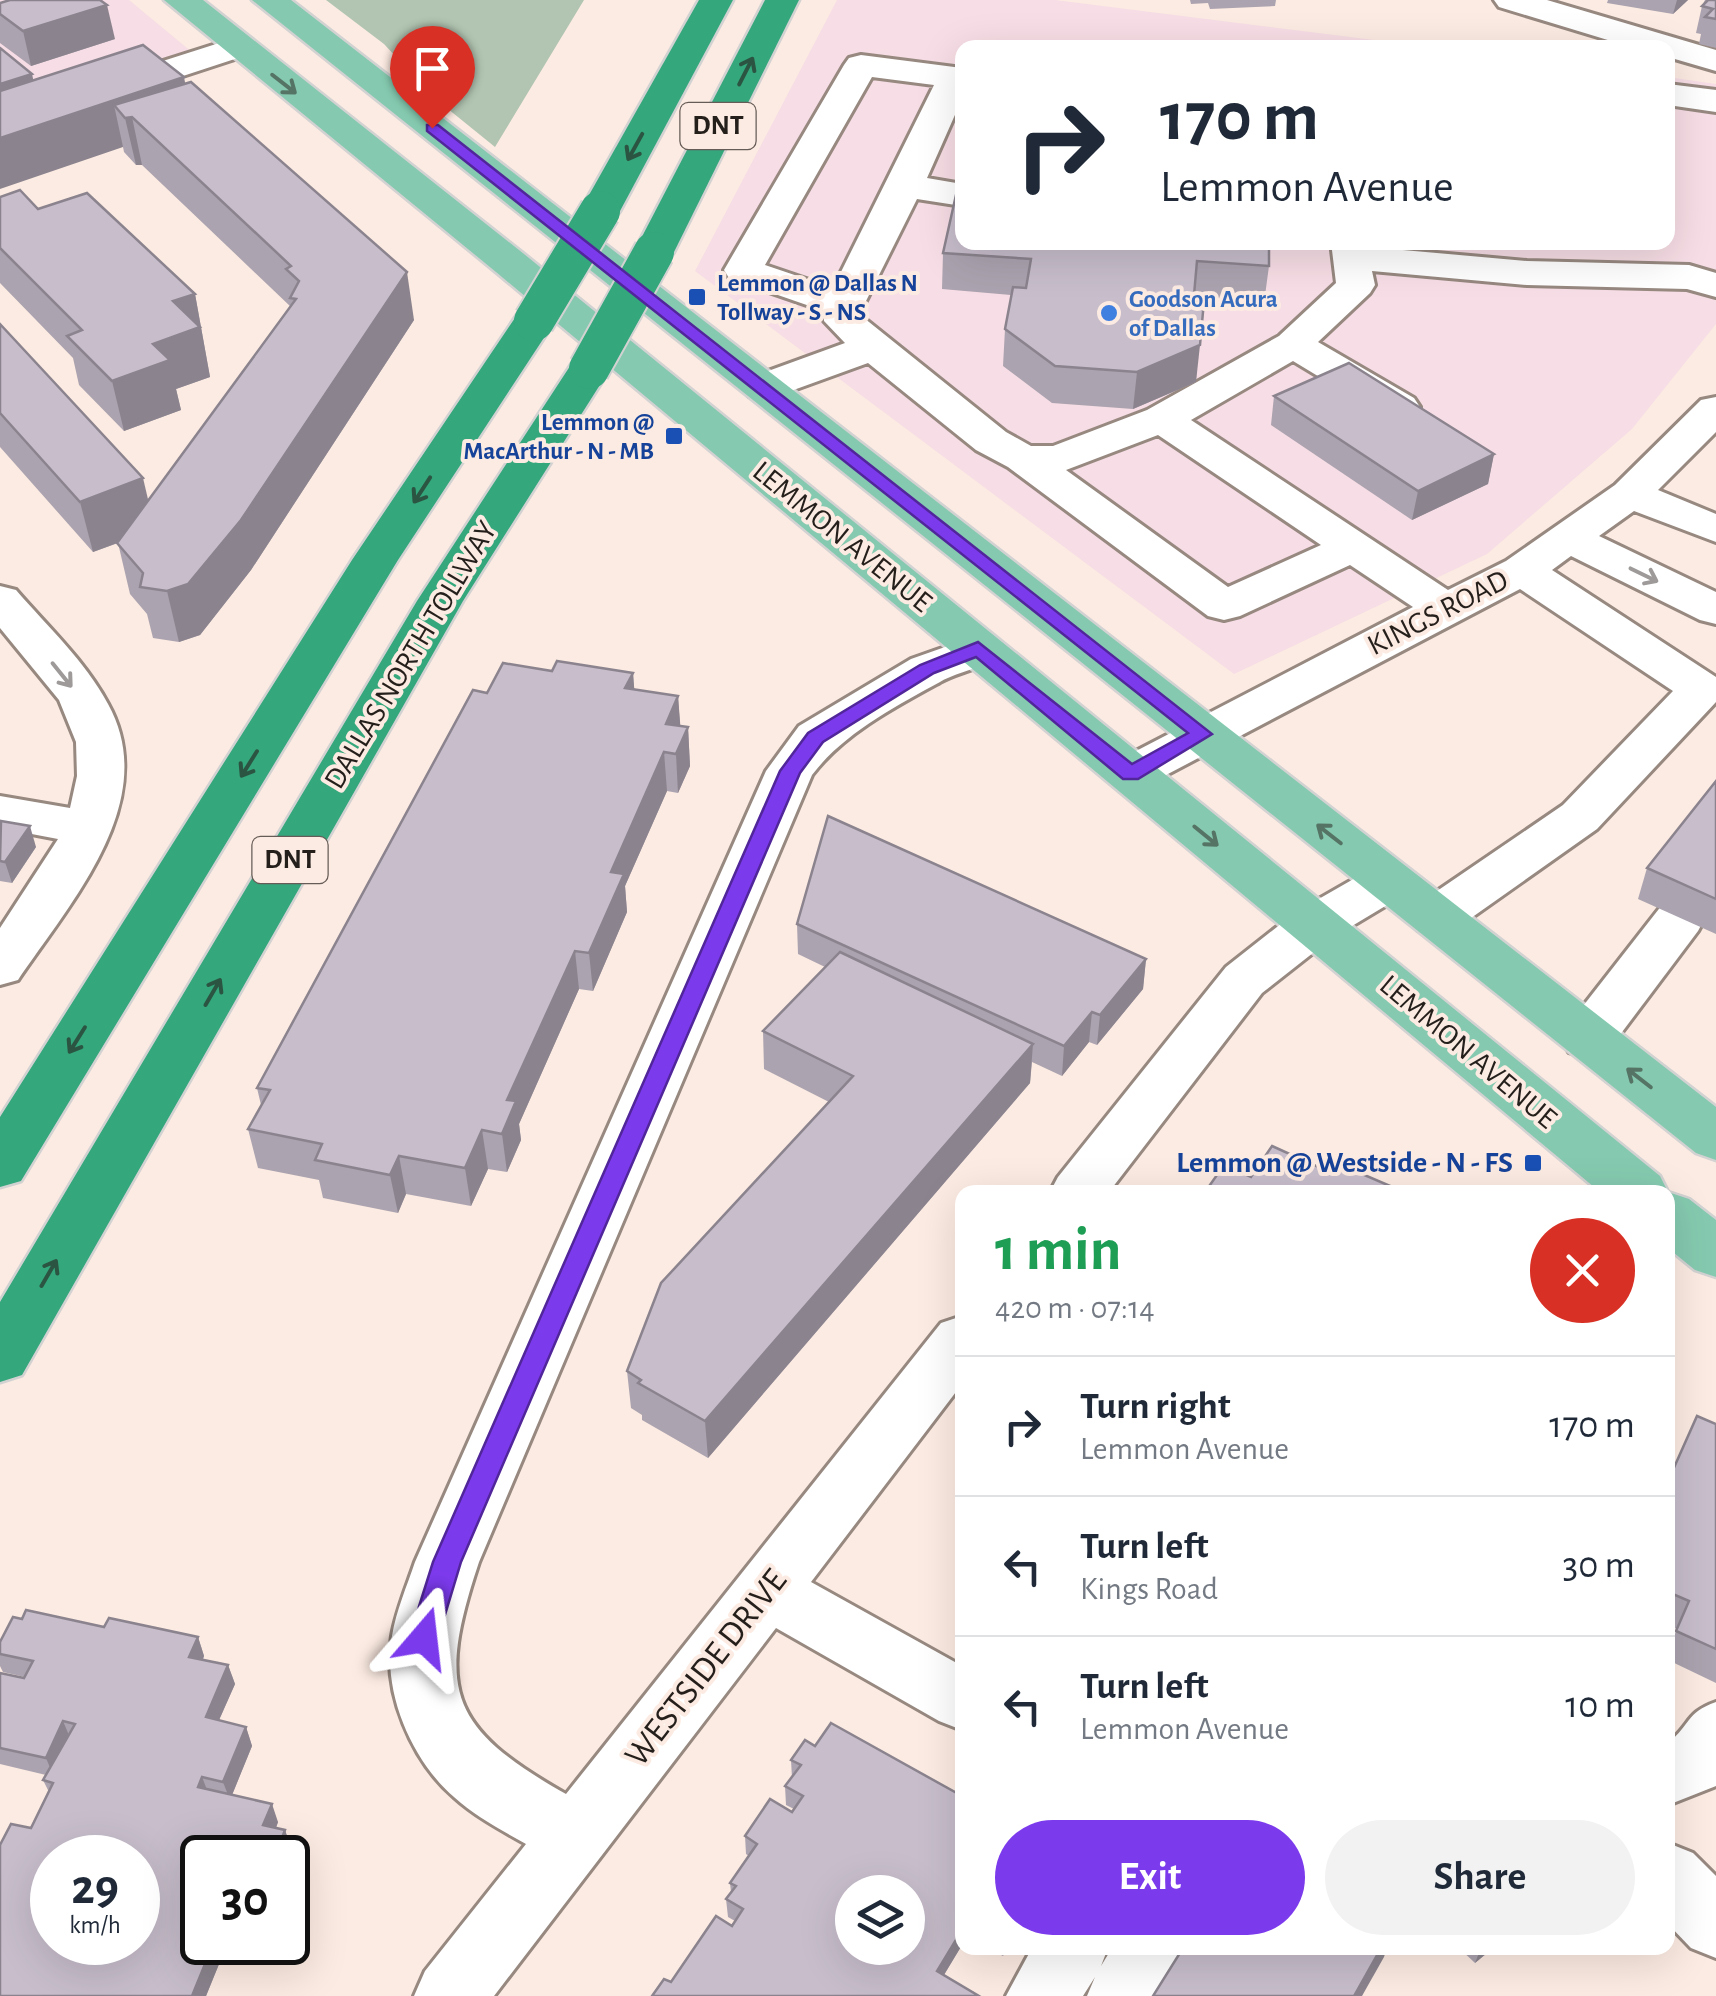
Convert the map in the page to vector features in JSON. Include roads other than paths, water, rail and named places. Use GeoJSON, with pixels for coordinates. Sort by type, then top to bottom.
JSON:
{"type":"FeatureCollection","features":[{"type":"Feature","properties":{"kind":"highway","name":"DNT"},"geometry":{"type":"LineString","coordinates":[[0,1164],[376,560],[534,321],[600,211],[716,0]]}},
{"type":"Feature","properties":{"kind":"highway","name":"DALLAS NORTH TOLLWAY"},"geometry":{"type":"LineString","coordinates":[[0,1357],[440,601],[589,369],[654,252],[782,0]]}},
{"type":"Feature","properties":{"kind":"main road","name":"LEMMON AVENUE"},"geometry":{"type":"LineString","coordinates":[[181,0],[687,408],[1314,925],[1618,1185]]}},
{"type":"Feature","properties":{"kind":"main road"},"geometry":{"type":"LineString","coordinates":[[270,0],[1716,1138]]}},
{"type":"Feature","properties":{"kind":"main road"},"geometry":{"type":"LineString","coordinates":[[687,408],[762,387]]}},
{"type":"Feature","properties":{"kind":"street"},"geometry":{"type":"LineString","coordinates":[[1511,0],[1645,40]]}},
{"type":"Feature","properties":{"kind":"street"},"geometry":{"type":"LineString","coordinates":[[0,125],[238,47]]}},
{"type":"Feature","properties":{"kind":"street"},"geometry":{"type":"LineString","coordinates":[[1675,49],[1716,61]]}},
{"type":"Feature","properties":{"kind":"street"},"geometry":{"type":"LineString","coordinates":[[844,305],[743,270],[861,65],[955,77],[844,305],[844,321],[991,441],[1023,458],[1224,606],[1354,547]]}},
{"type":"Feature","properties":{"kind":"street"},"geometry":{"type":"LineString","coordinates":[[1675,96],[1716,101]]}},
{"type":"Feature","properties":{"kind":"street"},"geometry":{"type":"LineString","coordinates":[[905,186],[955,193]]}},
{"type":"Feature","properties":{"kind":"street"},"geometry":{"type":"LineString","coordinates":[[1023,458],[1058,459],[1162,419],[1293,344],[1356,285],[1350,250],[1527,273],[1689,277],[1716,285]]}},
{"type":"Feature","properties":{"kind":"street"},"geometry":{"type":"LineString","coordinates":[[1293,344],[1435,430]]}},
{"type":"Feature","properties":{"kind":"street"},"geometry":{"type":"LineString","coordinates":[[762,387],[873,347]]}},
{"type":"Feature","properties":{"kind":"street","name":"KINGS ROAD"},"geometry":{"type":"LineString","coordinates":[[1130,774],[1522,570],[1630,494],[1716,409]]}},
{"type":"Feature","properties":{"kind":"street"},"geometry":{"type":"LineString","coordinates":[[1162,419],[1446,609]]}},
{"type":"Feature","properties":{"kind":"street"},"geometry":{"type":"LineString","coordinates":[[1630,494],[1716,529]]}},
{"type":"Feature","properties":{"kind":"street"},"geometry":{"type":"LineString","coordinates":[[1571,539],[1716,610]]}},
{"type":"Feature","properties":{"kind":"street"},"geometry":{"type":"LineString","coordinates":[[1436,917],[1580,817],[1709,684],[1522,570]]}},
{"type":"Feature","properties":{"kind":"street"},"geometry":{"type":"LineString","coordinates":[[0,600],[86,705],[104,752],[101,795],[88,828],[0,967]]}},
{"type":"Feature","properties":{"kind":"street"},"geometry":{"type":"LineString","coordinates":[[574,1836],[475,1774],[450,1744],[430,1709],[423,1672],[424,1638],[447,1562],[790,771],[816,737],[927,669],[978,648]]}},
{"type":"Feature","properties":{"kind":"street"},"geometry":{"type":"LineString","coordinates":[[0,812],[88,828]]}},
{"type":"Feature","properties":{"kind":"street"},"geometry":{"type":"LineString","coordinates":[[1083,1185],[1244,980],[1314,925],[1389,881]]}},
{"type":"Feature","properties":{"kind":"street"},"geometry":{"type":"LineString","coordinates":[[1588,1038],[1680,918]]}},
{"type":"Feature","properties":{"kind":"street","name":"WESTSIDE DRIVE"},"geometry":{"type":"LineString","coordinates":[[450,1996],[955,1349]]}},
{"type":"Feature","properties":{"kind":"street"},"geometry":{"type":"LineString","coordinates":[[767,1590],[955,1696]]}},
{"type":"Feature","properties":{"kind":"street"},"geometry":{"type":"LineString","coordinates":[[1675,1772],[1692,1767],[1708,1753],[1716,1732]]}},
{"type":"Feature","properties":{"kind":"street"},"geometry":{"type":"LineString","coordinates":[[1675,1883],[1716,1924]]}},
{"type":"Feature","properties":{"kind":"street"},"geometry":{"type":"LineString","coordinates":[[1042,1996],[1068,1955]]}},
{"type":"Feature","properties":{"kind":"street"},"geometry":{"type":"LineString","coordinates":[[1122,1996],[1147,1955]]}},
{"type":"Feature","properties":{"kind":"place","name":"Lemmon @ Dallas N Tollway - S - NS"},"geometry":{"type":"Point","coordinates":[697,297]}},
{"type":"Feature","properties":{"kind":"place","name":"Goodson Acura of Dallas"},"geometry":{"type":"Point","coordinates":[1109,313]}},
{"type":"Feature","properties":{"kind":"place","name":"Lemmon @ MacArthur - N - MB"},"geometry":{"type":"Point","coordinates":[674,436]}},
{"type":"Feature","properties":{"kind":"place","name":"Lemmon @ Westside - N - FS"},"geometry":{"type":"Point","coordinates":[1533,1163]}}]}
